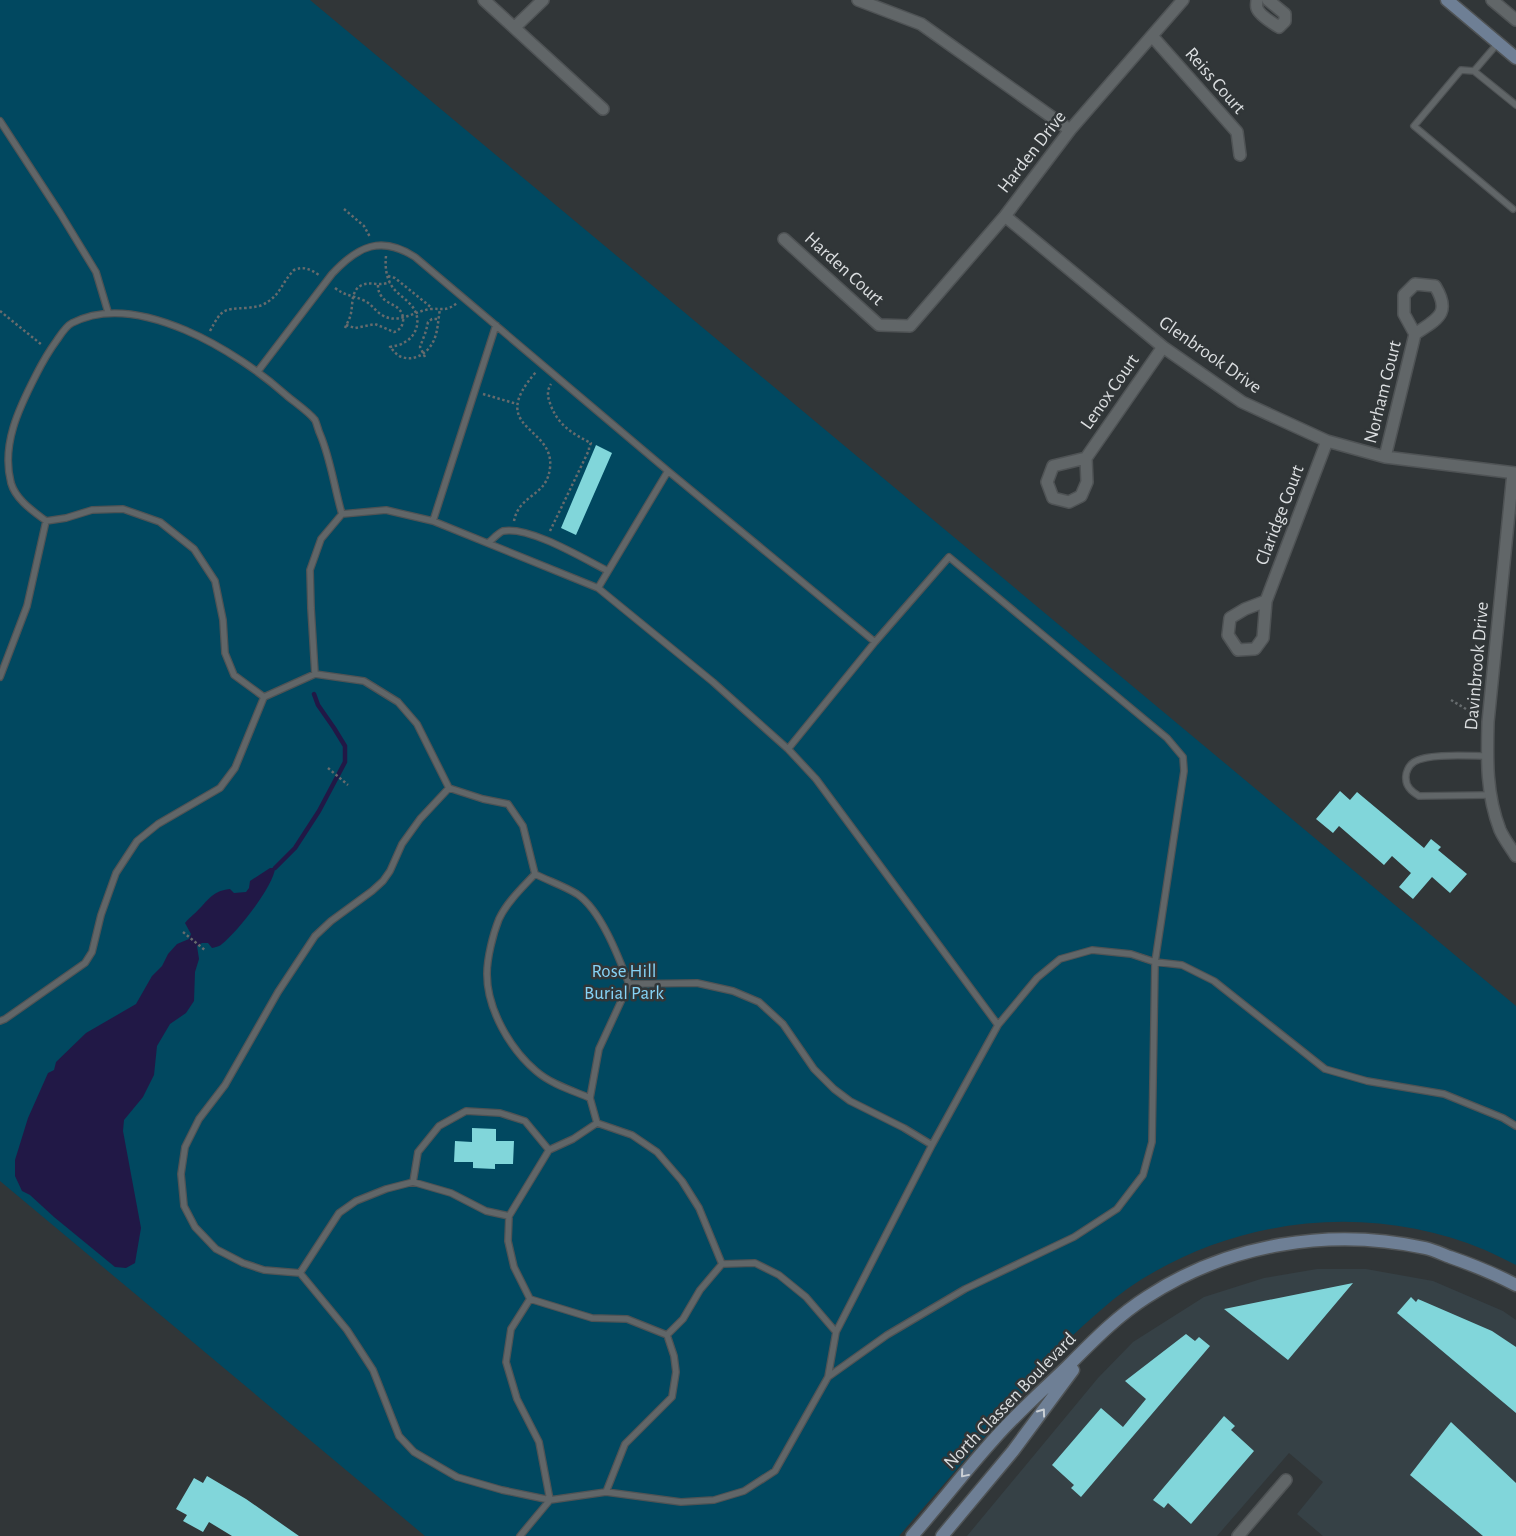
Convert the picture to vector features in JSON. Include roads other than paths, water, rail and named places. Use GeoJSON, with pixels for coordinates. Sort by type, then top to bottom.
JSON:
{"type":"FeatureCollection","features":[{"type":"Feature","properties":{"kind":"main road"},"geometry":{"type":"LineString","coordinates":[[1447,0],[1516,58]]}},
{"type":"Feature","properties":{"kind":"main road","name":"North Classen Boulevard"},"geometry":{"type":"LineString","coordinates":[[912,1536],[996,1437],[1097,1338],[1119,1318],[1146,1298],[1174,1281],[1210,1264],[1246,1252],[1282,1244],[1326,1239],[1376,1241],[1426,1248],[1491,1272],[1516,1285]]}},
{"type":"Feature","properties":{"kind":"main road","name":"North Classen Boulevard"},"geometry":{"type":"LineString","coordinates":[[942,1536],[1013,1451],[1097,1338]]}},
{"type":"Feature","properties":{"kind":"street"},"geometry":{"type":"LineString","coordinates":[[484,0],[603,109]]}},
{"type":"Feature","properties":{"kind":"street"},"geometry":{"type":"LineString","coordinates":[[515,27],[544,0]]}},
{"type":"Feature","properties":{"kind":"street"},"geometry":{"type":"LineString","coordinates":[[858,0],[921,24],[1070,130]]}},
{"type":"Feature","properties":{"kind":"street","name":"Harden Drive"},"geometry":{"type":"LineString","coordinates":[[910,326],[1005,216],[1070,130],[1183,0]]}},
{"type":"Feature","properties":{"kind":"street"},"geometry":{"type":"LineString","coordinates":[[1258,0],[1257,8],[1259,12],[1280,27],[1284,21],[1285,14],[1268,0]]}},
{"type":"Feature","properties":{"kind":"street"},"geometry":{"type":"LineString","coordinates":[[1492,0],[1516,20]]}},
{"type":"Feature","properties":{"kind":"street","name":"Reiss Court"},"geometry":{"type":"LineString","coordinates":[[1152,36],[1237,132],[1240,155]]}},
{"type":"Feature","properties":{"kind":"street","name":"Glenbrook Drive"},"geometry":{"type":"LineString","coordinates":[[1005,216],[1163,347],[1242,402],[1327,441],[1385,457],[1515,473]]}},
{"type":"Feature","properties":{"kind":"street","name":"Harden Court"},"geometry":{"type":"LineString","coordinates":[[784,239],[879,325],[910,326]]}},
{"type":"Feature","properties":{"kind":"street","name":"Norham Court"},"geometry":{"type":"LineString","coordinates":[[1385,457],[1415,334],[1404,314],[1404,295],[1415,284],[1435,286],[1442,298],[1442,313],[1435,321],[1415,334]]}},
{"type":"Feature","properties":{"kind":"street","name":"Lenox Court"},"geometry":{"type":"LineString","coordinates":[[1086,458],[1163,347]]}},
{"type":"Feature","properties":{"kind":"street","name":"Claridge Court"},"geometry":{"type":"LineString","coordinates":[[1266,601],[1245,609],[1230,618],[1228,635],[1238,650],[1255,649],[1263,638],[1266,601],[1327,441]]}},
{"type":"Feature","properties":{"kind":"street","name":"Davinbrook Drive"},"geometry":{"type":"LineString","coordinates":[[1515,473],[1488,722],[1488,756],[1489,795],[1500,831],[1516,856]]}},
{"type":"Feature","properties":{"kind":"street"},"geometry":{"type":"LineString","coordinates":[[1238,1536],[1286,1480]]}},
{"type":"Feature","properties":{"kind":"lane"},"geometry":{"type":"LineString","coordinates":[[1474,71],[1498,42]]}},
{"type":"Feature","properties":{"kind":"lane"},"geometry":{"type":"LineString","coordinates":[[1512,209],[1414,126],[1461,70],[1474,71],[1516,105]]}},
{"type":"Feature","properties":{"kind":"lane"},"geometry":{"type":"LineString","coordinates":[[0,121],[96,272],[108,312]]}},
{"type":"Feature","properties":{"kind":"lane"},"geometry":{"type":"LineString","coordinates":[[258,371],[344,261],[355,253],[373,247],[386,246],[406,251],[416,257],[668,471],[875,642]]}},
{"type":"Feature","properties":{"kind":"lane"},"geometry":{"type":"LineString","coordinates":[[264,697],[234,675],[225,653],[222,620],[215,582],[194,549],[160,522],[123,509],[92,510],[66,518],[46,521],[22,501],[12,485],[8,460],[11,436],[20,404],[49,350],[69,324],[91,315],[108,312],[135,315],[167,323],[206,339],[258,371],[314,419],[327,450],[342,514]]}},
{"type":"Feature","properties":{"kind":"lane"},"geometry":{"type":"LineString","coordinates":[[434,521],[496,325]]}},
{"type":"Feature","properties":{"kind":"lane"},"geometry":{"type":"LineString","coordinates":[[598,588],[668,471]]}},
{"type":"Feature","properties":{"kind":"lane"},"geometry":{"type":"LineString","coordinates":[[316,674],[310,570],[321,539],[342,514],[386,510],[434,521],[598,588],[713,682],[788,748],[816,779],[998,1025]]}},
{"type":"Feature","properties":{"kind":"lane"},"geometry":{"type":"LineString","coordinates":[[0,677],[27,606],[46,521]]}},
{"type":"Feature","properties":{"kind":"lane"},"geometry":{"type":"LineString","coordinates":[[488,543],[501,532],[512,531],[546,539],[608,571]]}},
{"type":"Feature","properties":{"kind":"lane"},"geometry":{"type":"LineString","coordinates":[[788,748],[875,642],[949,557],[1167,738],[1182,756],[1184,771],[1155,962],[1152,1142],[1143,1175],[1117,1209],[1074,1237],[965,1289],[887,1335],[828,1377]]}},
{"type":"Feature","properties":{"kind":"lane"},"geometry":{"type":"LineString","coordinates":[[0,1022],[84,963],[92,952],[101,915],[116,873],[137,841],[158,824],[220,788],[235,768],[264,697],[316,674],[364,682],[398,702],[417,724],[449,788],[483,799],[508,804],[523,826],[535,874],[578,895],[592,909],[614,946],[629,984],[599,1049],[590,1098],[597,1123]]}},
{"type":"Feature","properties":{"kind":"lane"},"geometry":{"type":"LineString","coordinates":[[1488,756],[1426,757],[1412,762],[1405,774],[1406,784],[1419,796],[1489,795]]}},
{"type":"Feature","properties":{"kind":"lane"},"geometry":{"type":"LineString","coordinates":[[449,788],[420,819],[402,844],[384,881],[331,921],[315,936],[278,992],[225,1085],[199,1119],[185,1147],[181,1174],[184,1206],[195,1227],[216,1249],[243,1263],[264,1270],[300,1273],[347,1330],[373,1370],[400,1436],[414,1452],[457,1476],[502,1490],[550,1500],[606,1492],[681,1502],[714,1500],[744,1491],[775,1471],[828,1377],[836,1332],[932,1145],[998,1025],[1037,978],[1060,959],[1092,950],[1131,954],[1155,962],[1182,965],[1214,981],[1325,1068],[1367,1081],[1444,1094],[1503,1118],[1516,1126]]}},
{"type":"Feature","properties":{"kind":"lane"},"geometry":{"type":"LineString","coordinates":[[535,874],[510,902],[500,919],[492,944],[487,975],[492,1006],[515,1050],[536,1071],[555,1084],[590,1098]]}},
{"type":"Feature","properties":{"kind":"lane"},"geometry":{"type":"LineString","coordinates":[[629,984],[697,983],[732,991],[759,1002],[783,1024],[814,1069],[834,1089],[850,1101],[904,1128],[932,1145]]}},
{"type":"Feature","properties":{"kind":"lane"},"geometry":{"type":"LineString","coordinates":[[413,1182],[418,1152],[439,1126],[466,1111],[500,1112],[525,1121],[549,1150]]}},
{"type":"Feature","properties":{"kind":"lane"},"geometry":{"type":"LineString","coordinates":[[597,1123],[573,1139],[549,1150],[509,1216],[508,1240],[514,1267],[530,1299],[592,1318],[626,1319],[667,1335]]}},
{"type":"Feature","properties":{"kind":"lane"},"geometry":{"type":"LineString","coordinates":[[597,1123],[632,1135],[657,1152],[682,1181],[699,1208],[722,1264]]}},
{"type":"Feature","properties":{"kind":"lane"},"geometry":{"type":"LineString","coordinates":[[300,1273],[339,1213],[356,1201],[386,1189],[413,1182],[451,1193],[486,1210],[509,1216]]}},
{"type":"Feature","properties":{"kind":"lane"},"geometry":{"type":"LineString","coordinates":[[667,1335],[683,1319],[700,1290],[722,1264],[755,1263],[779,1275],[806,1297],[836,1332]]}},
{"type":"Feature","properties":{"kind":"lane"},"geometry":{"type":"LineString","coordinates":[[530,1299],[511,1329],[506,1362],[517,1398],[539,1442],[550,1500]]}},
{"type":"Feature","properties":{"kind":"lane"},"geometry":{"type":"LineString","coordinates":[[606,1492],[625,1444],[672,1397],[676,1372],[674,1356],[667,1335]]}},
{"type":"Feature","properties":{"kind":"lane"},"geometry":{"type":"LineString","coordinates":[[520,1536],[550,1500]]}},
{"type":"Feature","properties":{"kind":"waterway"},"geometry":{"type":"LineString","coordinates":[[275,868],[295,848],[319,811],[345,762],[345,746],[318,705],[314,694]]}},
{"type":"Feature","properties":{"kind":"park label","name":"Rose Hill Burial Park"},"geometry":{"type":"Point","coordinates":[624,982]}}]}
